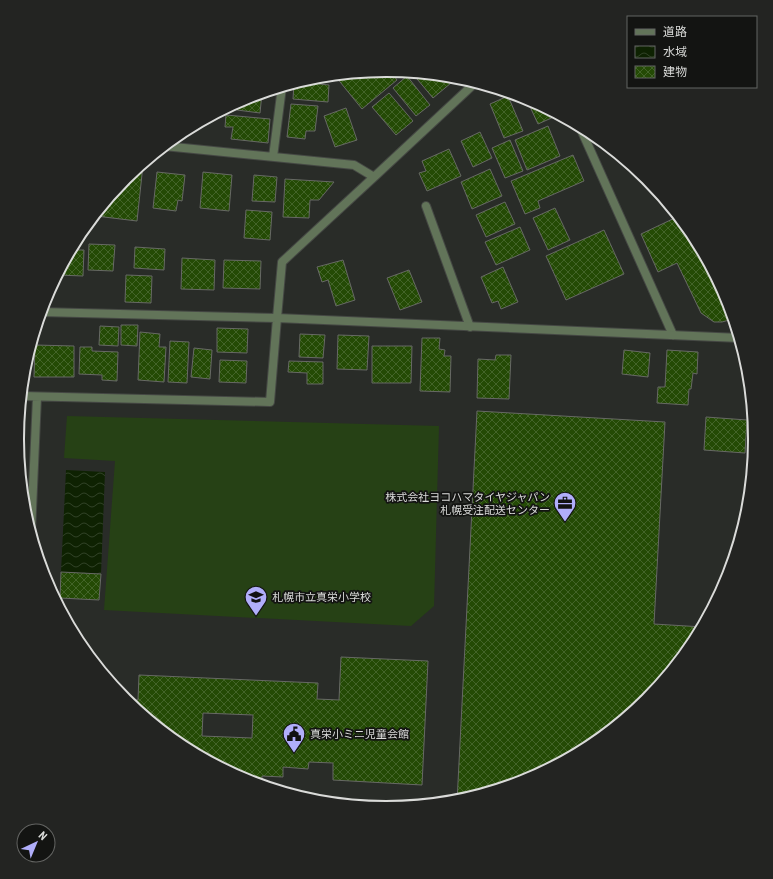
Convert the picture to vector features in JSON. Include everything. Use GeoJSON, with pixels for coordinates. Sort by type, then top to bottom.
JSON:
{"type":"FeatureCollection","features":[{"type":"Feature","properties":{"kind":"street"},"geometry":{"type":"LineString","coordinates":[[27,396],[270,402],[282,262],[471,87]]}},
{"type":"Feature","properties":{"kind":"street"},"geometry":{"type":"LineString","coordinates":[[273,157],[281,93]]}},
{"type":"Feature","properties":{"kind":"street"},"geometry":{"type":"LineString","coordinates":[[584,135],[673,335]]}},
{"type":"Feature","properties":{"kind":"street"},"geometry":{"type":"LineString","coordinates":[[173,147],[354,165],[374,177]]}},
{"type":"Feature","properties":{"kind":"street"},"geometry":{"type":"LineString","coordinates":[[426,206],[470,327]]}},
{"type":"Feature","properties":{"kind":"street"},"geometry":{"type":"LineString","coordinates":[[47,312],[277,318],[734,338]]}},
{"type":"Feature","properties":{"kind":"street"},"geometry":{"type":"LineString","coordinates":[[32,513],[37,397]]}},
{"type":"Feature","properties":{"kind":"shaded area"},"geometry":{"type":"Polygon","coordinates":[[[67,416],[439,426],[434,606],[411,626],[104,610],[115,461],[64,458],[67,416]]]}},
{"type":"Feature","properties":{"kind":"water"},"geometry":{"type":"Polygon","coordinates":[[[66,470],[105,472],[101,574],[61,572],[66,470]]]}},
{"type":"Feature","properties":{"kind":"building"},"geometry":{"type":"Polygon","coordinates":[[[395,77],[397,80],[362,109],[339,80],[395,77]]]}},
{"type":"Feature","properties":{"kind":"building"},"geometry":{"type":"Polygon","coordinates":[[[405,78],[409,78],[430,105],[416,116],[393,88],[405,78]]]}},
{"type":"Feature","properties":{"kind":"building"},"geometry":{"type":"Polygon","coordinates":[[[417,79],[451,83],[433,98],[417,79]]]}},
{"type":"Feature","properties":{"kind":"building"},"geometry":{"type":"Polygon","coordinates":[[[319,83],[329,85],[328,102],[293,99],[294,89],[319,83]]]}},
{"type":"Feature","properties":{"kind":"building"},"geometry":{"type":"Polygon","coordinates":[[[389,93],[413,121],[396,135],[372,107],[389,93]]]}},
{"type":"Feature","properties":{"kind":"building"},"geometry":{"type":"Polygon","coordinates":[[[506,97],[509,98],[523,131],[504,138],[490,104],[506,97]]]}},
{"type":"Feature","properties":{"kind":"building"},"geometry":{"type":"Polygon","coordinates":[[[261,100],[260,113],[237,109],[261,100]]]}},
{"type":"Feature","properties":{"kind":"building"},"geometry":{"type":"Polygon","coordinates":[[[291,104],[318,106],[315,131],[306,131],[305,139],[287,137],[291,104]]]}},
{"type":"Feature","properties":{"kind":"building"},"geometry":{"type":"Polygon","coordinates":[[[530,107],[553,117],[538,124],[530,107]]]}},
{"type":"Feature","properties":{"kind":"building"},"geometry":{"type":"Polygon","coordinates":[[[346,108],[357,140],[335,147],[324,116],[346,108]]]}},
{"type":"Feature","properties":{"kind":"building"},"geometry":{"type":"Polygon","coordinates":[[[226,115],[270,119],[268,143],[231,139],[233,127],[225,127],[226,115]]]}},
{"type":"Feature","properties":{"kind":"building"},"geometry":{"type":"Polygon","coordinates":[[[548,126],[560,156],[527,170],[515,140],[548,126]]]}},
{"type":"Feature","properties":{"kind":"building"},"geometry":{"type":"Polygon","coordinates":[[[480,132],[492,158],[473,167],[461,141],[480,132]]]}},
{"type":"Feature","properties":{"kind":"building"},"geometry":{"type":"Polygon","coordinates":[[[510,140],[523,171],[505,178],[492,148],[510,140]]]}},
{"type":"Feature","properties":{"kind":"building"},"geometry":{"type":"Polygon","coordinates":[[[449,149],[461,176],[427,191],[419,173],[426,171],[422,161],[449,149]]]}},
{"type":"Feature","properties":{"kind":"building"},"geometry":{"type":"Polygon","coordinates":[[[573,155],[584,181],[538,201],[540,208],[525,214],[511,181],[573,155]]]}},
{"type":"Feature","properties":{"kind":"building"},"geometry":{"type":"Polygon","coordinates":[[[490,169],[502,196],[472,209],[461,182],[490,169]]]}},
{"type":"Feature","properties":{"kind":"building"},"geometry":{"type":"Polygon","coordinates":[[[142,171],[137,221],[101,217],[114,200],[142,171]]]}},
{"type":"Feature","properties":{"kind":"building"},"geometry":{"type":"Polygon","coordinates":[[[157,172],[185,175],[182,201],[178,200],[176,211],[153,208],[157,172]]]}},
{"type":"Feature","properties":{"kind":"building"},"geometry":{"type":"Polygon","coordinates":[[[203,172],[232,175],[229,211],[200,208],[203,172]]]}},
{"type":"Feature","properties":{"kind":"building"},"geometry":{"type":"Polygon","coordinates":[[[254,175],[277,177],[275,202],[252,201],[254,175]]]}},
{"type":"Feature","properties":{"kind":"building"},"geometry":{"type":"Polygon","coordinates":[[[285,179],[334,182],[319,200],[310,200],[309,218],[283,217],[285,179]]]}},
{"type":"Feature","properties":{"kind":"building"},"geometry":{"type":"Polygon","coordinates":[[[505,202],[515,224],[486,237],[476,215],[505,202]]]}},
{"type":"Feature","properties":{"kind":"building"},"geometry":{"type":"Polygon","coordinates":[[[555,208],[570,240],[548,250],[533,218],[555,208]]]}},
{"type":"Feature","properties":{"kind":"building"},"geometry":{"type":"Polygon","coordinates":[[[246,210],[272,212],[270,240],[244,238],[246,210]]]}},
{"type":"Feature","properties":{"kind":"building"},"geometry":{"type":"Polygon","coordinates":[[[674,219],[688,238],[712,279],[729,320],[714,322],[701,313],[677,263],[658,272],[641,234],[674,219]]]}},
{"type":"Feature","properties":{"kind":"building"},"geometry":{"type":"Polygon","coordinates":[[[520,227],[530,250],[496,265],[485,242],[520,227]]]}},
{"type":"Feature","properties":{"kind":"building"},"geometry":{"type":"Polygon","coordinates":[[[604,230],[624,274],[566,300],[546,256],[604,230]]]}},
{"type":"Feature","properties":{"kind":"building"},"geometry":{"type":"Polygon","coordinates":[[[89,244],[115,245],[113,271],[88,270],[89,244]]]}},
{"type":"Feature","properties":{"kind":"building"},"geometry":{"type":"Polygon","coordinates":[[[135,247],[165,249],[164,270],[134,268],[135,247]]]}},
{"type":"Feature","properties":{"kind":"building"},"geometry":{"type":"Polygon","coordinates":[[[78,250],[84,250],[83,276],[63,275],[78,250]]]}},
{"type":"Feature","properties":{"kind":"building"},"geometry":{"type":"Polygon","coordinates":[[[182,258],[215,260],[214,290],[181,289],[182,258]]]}},
{"type":"Feature","properties":{"kind":"building"},"geometry":{"type":"Polygon","coordinates":[[[224,260],[261,261],[260,289],[223,288],[224,260]]]}},
{"type":"Feature","properties":{"kind":"building"},"geometry":{"type":"Polygon","coordinates":[[[343,260],[355,300],[336,306],[328,280],[322,282],[317,267],[343,260]]]}},
{"type":"Feature","properties":{"kind":"building"},"geometry":{"type":"Polygon","coordinates":[[[503,267],[518,302],[501,309],[498,301],[492,303],[481,277],[503,267]]]}},
{"type":"Feature","properties":{"kind":"building"},"geometry":{"type":"Polygon","coordinates":[[[409,270],[422,302],[400,310],[387,278],[409,270]]]}},
{"type":"Feature","properties":{"kind":"building"},"geometry":{"type":"Polygon","coordinates":[[[126,275],[152,276],[151,303],[125,302],[126,275]]]}},
{"type":"Feature","properties":{"kind":"building"},"geometry":{"type":"Polygon","coordinates":[[[121,325],[138,325],[137,346],[121,345],[121,325]]]}},
{"type":"Feature","properties":{"kind":"building"},"geometry":{"type":"Polygon","coordinates":[[[100,326],[119,327],[118,346],[99,345],[100,326]]]}},
{"type":"Feature","properties":{"kind":"building"},"geometry":{"type":"Polygon","coordinates":[[[217,328],[248,329],[247,353],[217,352],[217,328]]]}},
{"type":"Feature","properties":{"kind":"building"},"geometry":{"type":"Polygon","coordinates":[[[140,332],[160,334],[159,347],[166,347],[164,382],[138,380],[140,332]]]}},
{"type":"Feature","properties":{"kind":"building"},"geometry":{"type":"Polygon","coordinates":[[[300,334],[325,335],[323,358],[299,357],[300,334]]]}},
{"type":"Feature","properties":{"kind":"building"},"geometry":{"type":"Polygon","coordinates":[[[338,335],[369,336],[367,370],[337,369],[338,335]]]}},
{"type":"Feature","properties":{"kind":"building"},"geometry":{"type":"Polygon","coordinates":[[[422,338],[440,338],[439,349],[445,350],[444,356],[451,356],[450,392],[420,391],[422,338]]]}},
{"type":"Feature","properties":{"kind":"building"},"geometry":{"type":"Polygon","coordinates":[[[170,341],[189,342],[187,383],[168,382],[170,341]]]}},
{"type":"Feature","properties":{"kind":"building"},"geometry":{"type":"Polygon","coordinates":[[[36,345],[74,346],[74,377],[34,377],[36,345]]]}},
{"type":"Feature","properties":{"kind":"building"},"geometry":{"type":"Polygon","coordinates":[[[372,346],[412,346],[411,383],[372,383],[372,346]]]}},
{"type":"Feature","properties":{"kind":"building"},"geometry":{"type":"Polygon","coordinates":[[[80,347],[92,347],[92,351],[118,352],[117,381],[102,380],[102,375],[79,374],[80,347]]]}},
{"type":"Feature","properties":{"kind":"building"},"geometry":{"type":"Polygon","coordinates":[[[194,348],[212,350],[210,379],[191,377],[194,348]]]}},
{"type":"Feature","properties":{"kind":"building"},"geometry":{"type":"Polygon","coordinates":[[[624,350],[650,353],[648,377],[622,374],[624,350]]]}},
{"type":"Feature","properties":{"kind":"building"},"geometry":{"type":"Polygon","coordinates":[[[667,350],[698,352],[697,374],[693,373],[691,389],[689,389],[688,405],[657,403],[658,387],[665,387],[667,350]]]}},
{"type":"Feature","properties":{"kind":"building"},"geometry":{"type":"Polygon","coordinates":[[[496,355],[511,355],[509,399],[477,398],[478,359],[495,360],[496,355]]]}},
{"type":"Feature","properties":{"kind":"building"},"geometry":{"type":"Polygon","coordinates":[[[220,360],[247,361],[246,383],[219,382],[220,360]]]}},
{"type":"Feature","properties":{"kind":"building"},"geometry":{"type":"Polygon","coordinates":[[[289,361],[323,362],[323,384],[307,384],[307,373],[288,372],[289,361]]]}},
{"type":"Feature","properties":{"kind":"building","name":"株式会社ヨコハマタイヤジャパン 札幌受注配送センター"},"geometry":{"type":"Polygon","coordinates":[[[477,411],[665,422],[654,624],[697,627],[674,660],[643,696],[626,712],[588,741],[547,765],[503,783],[457,795],[477,411]]]}},
{"type":"Feature","properties":{"kind":"building"},"geometry":{"type":"Polygon","coordinates":[[[706,417],[747,420],[745,453],[704,450],[706,417]]]}},
{"type":"Feature","properties":{"kind":"building"},"geometry":{"type":"Polygon","coordinates":[[[61,572],[101,574],[99,600],[60,598],[61,572]]]}},
{"type":"Feature","properties":{"kind":"building"},"geometry":{"type":"Polygon","coordinates":[[[341,657],[428,661],[422,785],[333,780],[333,763],[309,762],[308,769],[283,767],[283,777],[262,776],[262,780],[226,765],[185,741],[147,712],[134,700],[138,700],[139,675],[318,683],[317,699],[339,700],[341,657]],[[203,713],[202,736],[252,738],[253,715],[203,713]]]}},
{"type":"Feature","properties":{"kind":"place","name":"株式会社ヨコハマタイヤジャパン 札幌受注配送センター"},"geometry":{"type":"Point","coordinates":[565,522]}},
{"type":"Feature","properties":{"kind":"place","name":"札幌市立真栄小学校"},"geometry":{"type":"Point","coordinates":[256,616]}},
{"type":"Feature","properties":{"kind":"place","name":"真栄小ミニ児童会館"},"geometry":{"type":"Point","coordinates":[294,754]}}]}
